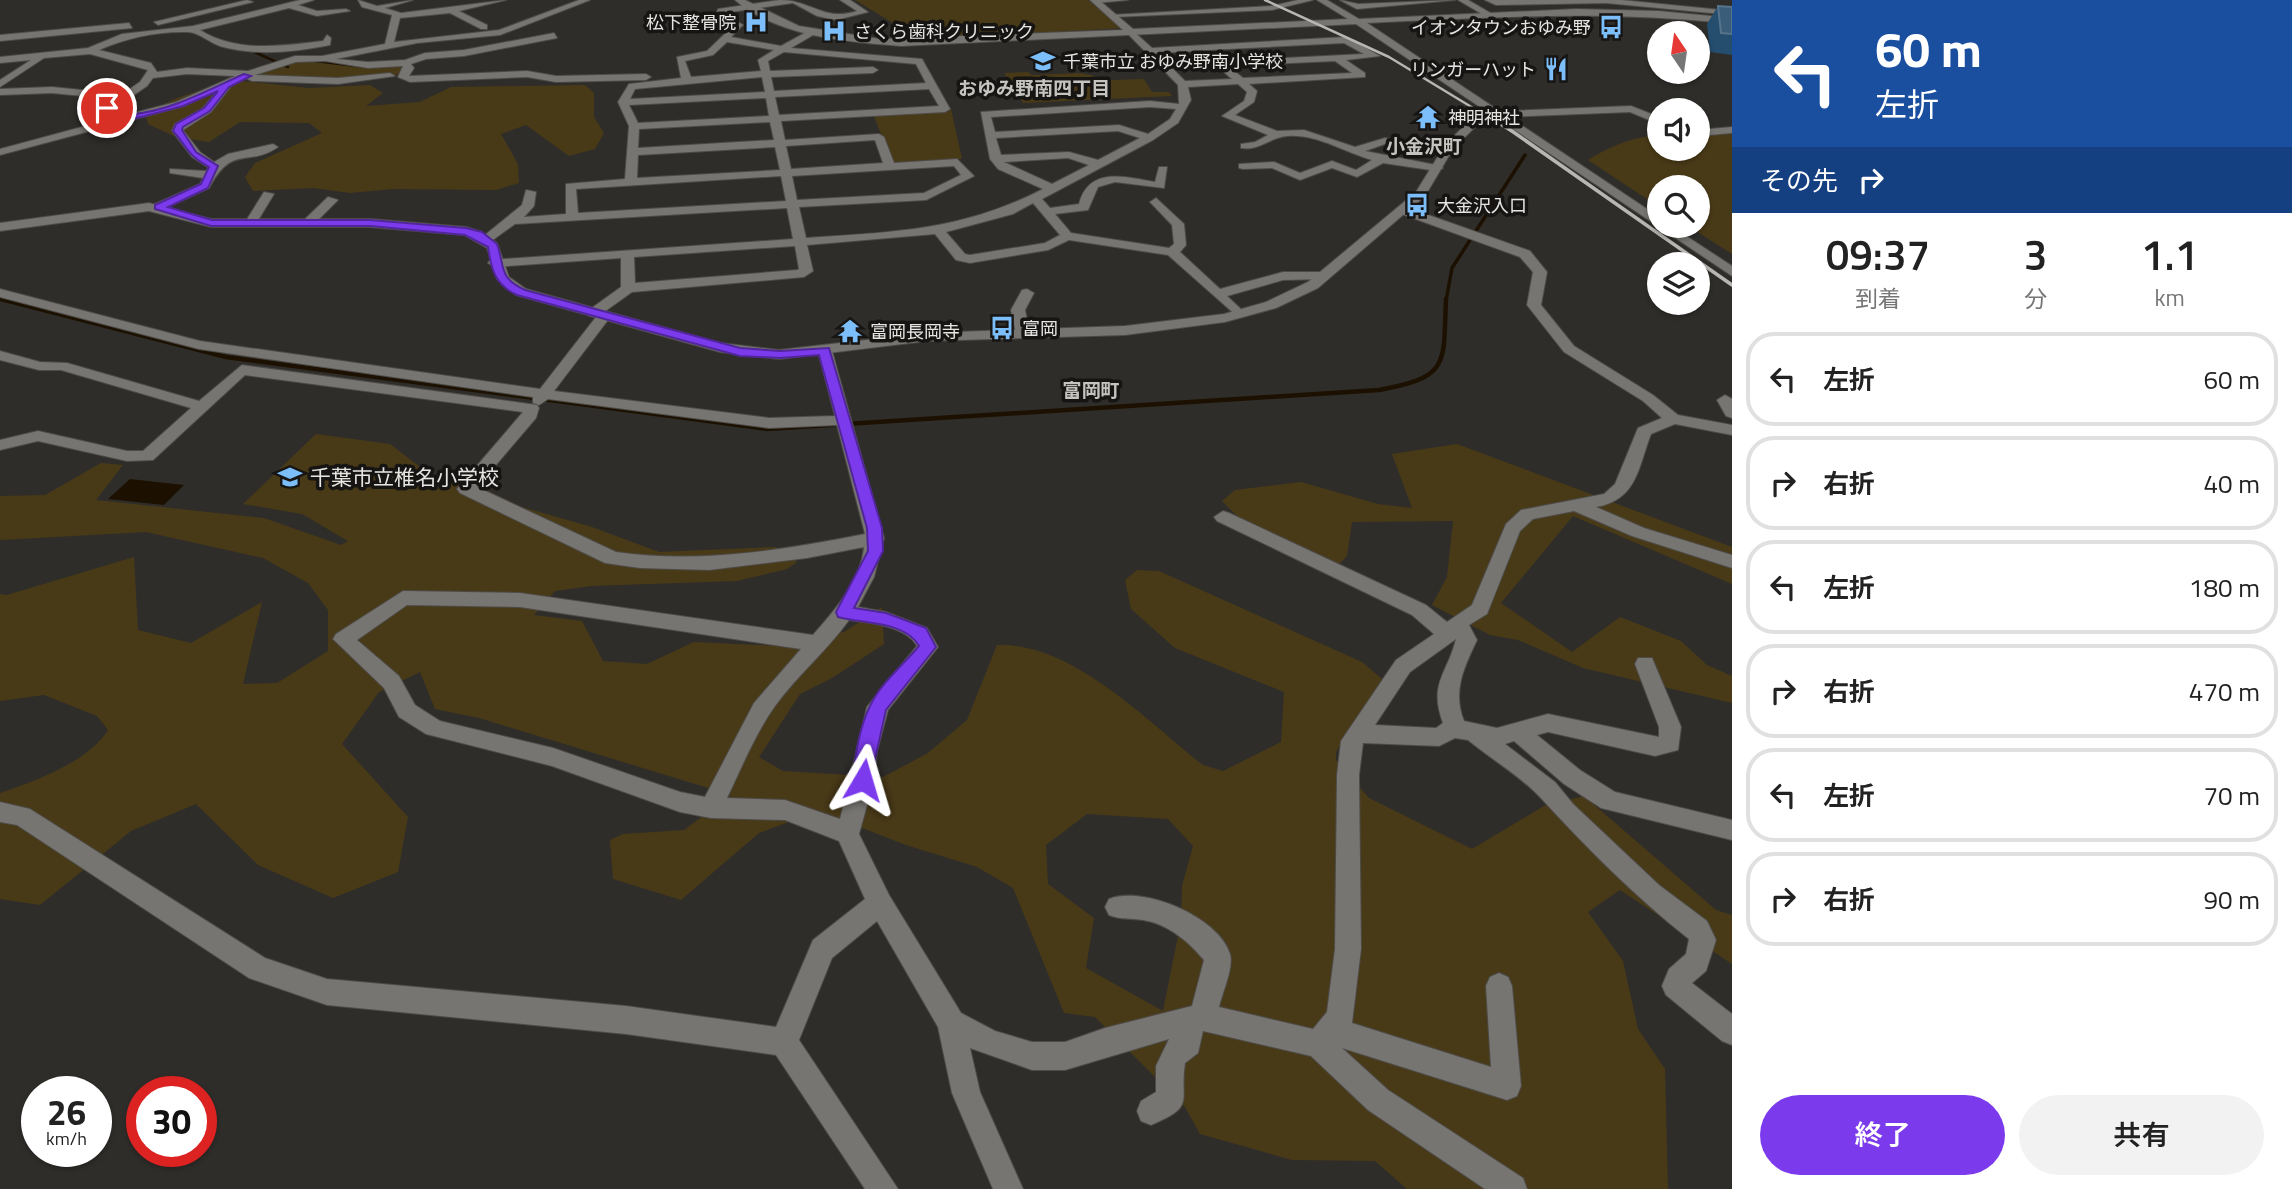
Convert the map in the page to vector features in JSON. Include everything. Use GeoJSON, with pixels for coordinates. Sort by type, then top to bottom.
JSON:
{"type":"FeatureCollection","features":[{"type":"Feature","properties":{"kind":"street"},"geometry":{"type":"LineString","coordinates":[[90,51],[110,40],[193,14],[263,0]]}},
{"type":"Feature","properties":{"kind":"street"},"geometry":{"type":"LineString","coordinates":[[0,38],[146,29],[193,29],[310,0]]}},
{"type":"Feature","properties":{"kind":"street"},"geometry":{"type":"LineString","coordinates":[[377,8],[409,0]]}},
{"type":"Feature","properties":{"kind":"street"},"geometry":{"type":"LineString","coordinates":[[395,14],[462,2],[460,0]]}},
{"type":"Feature","properties":{"kind":"street"},"geometry":{"type":"LineString","coordinates":[[292,6],[317,15],[344,15],[364,2],[395,14],[451,10],[500,0]]}},
{"type":"Feature","properties":{"kind":"street"},"geometry":{"type":"LineString","coordinates":[[576,0],[585,0]]}},
{"type":"Feature","properties":{"kind":"street"},"geometry":{"type":"LineString","coordinates":[[0,152],[180,104],[248,75],[295,60],[322,59],[417,40],[500,32],[585,0]]}},
{"type":"Feature","properties":{"kind":"street"},"geometry":{"type":"LineString","coordinates":[[739,0],[767,18],[813,32],[873,41],[920,43],[1616,11],[1732,21]]}},
{"type":"Feature","properties":{"kind":"street"},"geometry":{"type":"LineString","coordinates":[[686,77],[680,60],[710,52],[739,25],[718,16],[721,11],[795,0],[811,12],[843,20],[864,12],[844,0]]}},
{"type":"Feature","properties":{"kind":"street"},"geometry":{"type":"LineString","coordinates":[[1095,1],[1124,0]]}},
{"type":"Feature","properties":{"kind":"street"},"geometry":{"type":"LineString","coordinates":[[1251,0],[1286,5],[1309,0]]}},
{"type":"Feature","properties":{"kind":"street"},"geometry":{"type":"LineString","coordinates":[[1321,0],[1364,21]]}},
{"type":"Feature","properties":{"kind":"street"},"geometry":{"type":"LineString","coordinates":[[1332,0],[1647,214]]}},
{"type":"Feature","properties":{"kind":"street"},"geometry":{"type":"LineString","coordinates":[[1344,0],[1357,7],[1451,0]]}},
{"type":"Feature","properties":{"kind":"street"},"geometry":{"type":"LineString","coordinates":[[1462,0],[1490,15]]}},
{"type":"Feature","properties":{"kind":"street"},"geometry":{"type":"LineString","coordinates":[[1489,0],[1496,3],[1605,0],[1732,13]]}},
{"type":"Feature","properties":{"kind":"street"},"geometry":{"type":"LineString","coordinates":[[495,263],[938,230],[997,215],[1149,138],[1174,121],[1183,107],[1186,100],[1183,84],[1114,15],[1095,1]]}},
{"type":"Feature","properties":{"kind":"street"},"geometry":{"type":"LineString","coordinates":[[1721,1],[1732,2]]}},
{"type":"Feature","properties":{"kind":"street"},"geometry":{"type":"LineString","coordinates":[[1114,15],[1272,4]]}},
{"type":"Feature","properties":{"kind":"street"},"geometry":{"type":"LineString","coordinates":[[451,10],[488,26],[452,36]]}},
{"type":"Feature","properties":{"kind":"street"},"geometry":{"type":"LineString","coordinates":[[193,14],[212,24]]}},
{"type":"Feature","properties":{"kind":"street"},"geometry":{"type":"LineString","coordinates":[[389,44],[395,14]]}},
{"type":"Feature","properties":{"kind":"street"},"geometry":{"type":"LineString","coordinates":[[193,29],[219,43],[243,48],[327,43],[327,38]]}},
{"type":"Feature","properties":{"kind":"street"},"geometry":{"type":"LineString","coordinates":[[391,34],[410,30],[417,40]]}},
{"type":"Feature","properties":{"kind":"street"},"geometry":{"type":"LineString","coordinates":[[813,32],[763,60],[772,118],[806,271],[799,274],[628,288],[599,314],[547,394],[531,408],[530,415],[466,489],[612,558],[640,562],[709,564],[807,552],[875,538]]}},
{"type":"Feature","properties":{"kind":"street"},"geometry":{"type":"LineString","coordinates":[[322,59],[348,64],[406,63],[425,56],[472,51],[554,36]]}},
{"type":"Feature","properties":{"kind":"street"},"geometry":{"type":"LineString","coordinates":[[634,126],[945,109],[919,61],[779,49],[725,38]]}},
{"type":"Feature","properties":{"kind":"street"},"geometry":{"type":"LineString","coordinates":[[1151,51],[1346,40],[1375,56],[1220,64]]}},
{"type":"Feature","properties":{"kind":"street"},"geometry":{"type":"LineString","coordinates":[[287,44],[295,60]]}},
{"type":"Feature","properties":{"kind":"street"},"geometry":{"type":"LineString","coordinates":[[1201,48],[1252,91],[1249,102],[1227,116],[1276,134],[1308,132],[1327,136],[1381,159],[1437,168]]}},
{"type":"Feature","properties":{"kind":"street"},"geometry":{"type":"LineString","coordinates":[[0,60],[90,51],[148,65],[153,69],[144,84],[107,108],[130,118]]}},
{"type":"Feature","properties":{"kind":"street"},"geometry":{"type":"LineString","coordinates":[[0,84],[44,56]]}},
{"type":"Feature","properties":{"kind":"street"},"geometry":{"type":"LineString","coordinates":[[855,70],[860,58]]}},
{"type":"Feature","properties":{"kind":"street"},"geometry":{"type":"LineString","coordinates":[[1183,84],[1362,75],[1337,58]]}},
{"type":"Feature","properties":{"kind":"street"},"geometry":{"type":"LineString","coordinates":[[151,75],[187,71],[338,81],[405,75],[410,68],[406,63]]}},
{"type":"Feature","properties":{"kind":"street"},"geometry":{"type":"LineString","coordinates":[[405,75],[403,77],[410,79],[527,74],[544,78],[622,79],[923,67]]}},
{"type":"Feature","properties":{"kind":"street"},"geometry":{"type":"LineString","coordinates":[[0,72],[20,71]]}},
{"type":"Feature","properties":{"kind":"street"},"geometry":{"type":"LineString","coordinates":[[211,170],[192,153],[187,140],[177,131],[179,126],[207,110],[227,86],[248,75]]}},
{"type":"Feature","properties":{"kind":"street"},"geometry":{"type":"LineString","coordinates":[[623,102],[632,86],[686,77]]}},
{"type":"Feature","properties":{"kind":"street"},"geometry":{"type":"LineString","coordinates":[[623,102],[934,86]]}},
{"type":"Feature","properties":{"kind":"street"},"geometry":{"type":"LineString","coordinates":[[0,92],[51,90],[134,97]]}},
{"type":"Feature","properties":{"kind":"street"},"geometry":{"type":"LineString","coordinates":[[623,102],[634,126],[631,181]]}},
{"type":"Feature","properties":{"kind":"street"},"geometry":{"type":"LineString","coordinates":[[1051,188],[1002,167],[996,159],[985,114],[1150,104],[1183,107]]}},
{"type":"Feature","properties":{"kind":"street"},"geometry":{"type":"LineString","coordinates":[[0,227],[118,209],[159,207],[203,221],[250,224],[370,223],[453,229],[486,239],[493,246],[495,263],[502,281],[511,288],[740,352],[780,355],[928,337],[1133,330],[1238,313],[1291,297],[1322,276],[1403,210],[1430,184],[1448,149],[1479,117],[1631,109],[1647,116]]}},
{"type":"Feature","properties":{"kind":"street"},"geometry":{"type":"LineString","coordinates":[[1503,114],[1647,206]]}},
{"type":"Feature","properties":{"kind":"street"},"geometry":{"type":"LineString","coordinates":[[990,135],[1119,128],[1149,138]]}},
{"type":"Feature","properties":{"kind":"street"},"geometry":{"type":"LineString","coordinates":[[1710,132],[1732,131]]}},
{"type":"Feature","properties":{"kind":"street"},"geometry":{"type":"LineString","coordinates":[[1245,146],[1258,145],[1276,134]]}},
{"type":"Feature","properties":{"kind":"street"},"geometry":{"type":"LineString","coordinates":[[632,152],[879,137],[890,166]]}},
{"type":"Feature","properties":{"kind":"street"},"geometry":{"type":"LineString","coordinates":[[1355,150],[1385,141],[1448,149]]}},
{"type":"Feature","properties":{"kind":"street"},"geometry":{"type":"LineString","coordinates":[[159,207],[205,186],[211,170],[229,157],[273,147]]}},
{"type":"Feature","properties":{"kind":"street"},"geometry":{"type":"LineString","coordinates":[[996,159],[1069,155],[1098,164]]}},
{"type":"Feature","properties":{"kind":"street"},"geometry":{"type":"LineString","coordinates":[[1243,166],[1274,165],[1300,177],[1332,164],[1357,174],[1381,159]]}},
{"type":"Feature","properties":{"kind":"street"},"geometry":{"type":"LineString","coordinates":[[512,221],[572,218],[926,196],[968,176],[957,162],[570,186],[572,218]]}},
{"type":"Feature","properties":{"kind":"street"},"geometry":{"type":"LineString","coordinates":[[1047,212],[1084,207],[1088,191],[1108,180],[1160,186],[1163,169]]}},
{"type":"Feature","properties":{"kind":"street"},"geometry":{"type":"LineString","coordinates":[[174,171],[211,170]]}},
{"type":"Feature","properties":{"kind":"street"},"geometry":{"type":"LineString","coordinates":[[486,239],[528,206],[530,192]]}},
{"type":"Feature","properties":{"kind":"street"},"geometry":{"type":"LineString","coordinates":[[250,224],[268,194]]}},
{"type":"Feature","properties":{"kind":"street"},"geometry":{"type":"LineString","coordinates":[[1035,198],[1067,236]]}},
{"type":"Feature","properties":{"kind":"street"},"geometry":{"type":"LineString","coordinates":[[307,224],[332,200]]}},
{"type":"Feature","properties":{"kind":"street"},"geometry":{"type":"LineString","coordinates":[[1156,202],[1178,224],[1180,245],[1172,252]]}},
{"type":"Feature","properties":{"kind":"street"},"geometry":{"type":"LineString","coordinates":[[1403,210],[1525,254],[1537,264],[1542,279],[1534,305],[1575,354],[1648,398],[1672,419],[1732,430]]}},
{"type":"Feature","properties":{"kind":"street"},"geometry":{"type":"LineString","coordinates":[[938,230],[961,257],[970,259],[1048,246],[1067,236],[1172,252],[1238,313]]}},
{"type":"Feature","properties":{"kind":"street"},"geometry":{"type":"LineString","coordinates":[[1682,238],[1732,272]]}},
{"type":"Feature","properties":{"kind":"street"},"geometry":{"type":"LineString","coordinates":[[1694,238],[1732,263]]}},
{"type":"Feature","properties":{"kind":"street"},"geometry":{"type":"LineString","coordinates":[[626,253],[628,288]]}},
{"type":"Feature","properties":{"kind":"street"},"geometry":{"type":"LineString","coordinates":[[1220,294],[1281,275],[1298,273],[1322,276]]}},
{"type":"Feature","properties":{"kind":"street"},"geometry":{"type":"LineString","coordinates":[[0,293],[199,345],[396,376],[769,423],[844,420]]}},
{"type":"Feature","properties":{"kind":"street"},"geometry":{"type":"LineString","coordinates":[[1023,334],[1017,310],[1027,293]]}},
{"type":"Feature","properties":{"kind":"street"},"geometry":{"type":"LineString","coordinates":[[711,808],[768,699],[821,644],[844,612],[876,551],[875,538],[824,351]]}},
{"type":"Feature","properties":{"kind":"street"},"geometry":{"type":"LineString","coordinates":[[0,355],[39,366],[62,366],[201,406]]}},
{"type":"Feature","properties":{"kind":"street"},"geometry":{"type":"LineString","coordinates":[[0,445],[38,436],[127,456],[147,456],[242,370],[531,408]]}},
{"type":"Feature","properties":{"kind":"street"},"geometry":{"type":"LineString","coordinates":[[1324,1037],[1340,1018],[1348,949],[1348,775],[1352,741],[1403,666],[1480,609],[1512,528],[1527,514],[1609,499],[1623,487],[1644,431],[1672,419]]}},
{"type":"Feature","properties":{"kind":"street"},"geometry":{"type":"LineString","coordinates":[[1577,506],[1638,532],[1732,562]]}},
{"type":"Feature","properties":{"kind":"street"},"geometry":{"type":"LineString","coordinates":[[1223,517],[1419,610],[1453,628],[1467,640],[1453,668],[1446,703],[1466,732],[1547,789],[1565,811],[1650,893],[1698,930],[1703,940],[1697,962],[1678,978],[1675,986],[1732,1031]]}},
{"type":"Feature","properties":{"kind":"street"},"geometry":{"type":"LineString","coordinates":[[821,644],[520,600],[403,598],[343,639],[392,682],[407,711],[434,728],[553,757],[680,802],[711,808],[785,810],[820,821],[847,834],[880,903],[951,1023],[966,1093],[1008,1189]]}},
{"type":"Feature","properties":{"kind":"street"},"geometry":{"type":"LineString","coordinates":[[844,612],[886,619],[920,633],[928,647],[877,708],[866,751],[863,780],[847,834]]}},
{"type":"Feature","properties":{"kind":"street"},"geometry":{"type":"LineString","coordinates":[[1358,733],[1439,737],[1466,732],[1497,737],[1548,723],[1655,747],[1670,744],[1670,727],[1645,664]]}},
{"type":"Feature","properties":{"kind":"street"},"geometry":{"type":"LineString","coordinates":[[1519,733],[1572,777],[1609,801],[1732,830]]}},
{"type":"Feature","properties":{"kind":"street"},"geometry":{"type":"LineString","coordinates":[[0,812],[22,816],[258,968],[327,992],[626,1020],[785,1042],[883,1189]]}},
{"type":"Feature","properties":{"kind":"street"},"geometry":{"type":"LineString","coordinates":[[785,1042],[822,949],[880,903]]}},
{"type":"Feature","properties":{"kind":"street"},"geometry":{"type":"LineString","coordinates":[[1118,907],[1140,905],[1181,921],[1203,937],[1218,957],[1188,1043],[1176,1049],[1170,1062],[1171,1099],[1151,1111]]}},
{"type":"Feature","properties":{"kind":"street"},"geometry":{"type":"LineString","coordinates":[[951,1023],[991,1044],[1031,1056],[1065,1056],[1105,1041],[1195,1019],[1324,1037],[1507,1086],[1499,986]]}},
{"type":"Feature","properties":{"kind":"street"},"geometry":{"type":"LineString","coordinates":[[1324,1037],[1378,1100],[1512,1189]]}},
{"type":"Feature","properties":{"kind":"shaded area"},"geometry":{"type":"Polygon","coordinates":[[[855,0],[1088,0],[1122,28],[921,40],[855,0]]]}},
{"type":"Feature","properties":{"kind":"shaded area"},"geometry":{"type":"Polygon","coordinates":[[[301,60],[351,66],[403,64],[402,74],[339,80],[251,77],[301,60]]]}},
{"type":"Feature","properties":{"kind":"shaded area"},"geometry":{"type":"Polygon","coordinates":[[[1028,72],[1032,75],[1081,73],[1113,80],[1144,79],[1152,92],[1169,92],[1172,96],[1023,103],[1004,73],[1028,72]]]}},
{"type":"Feature","properties":{"kind":"shaded area"},"geometry":{"type":"Polygon","coordinates":[[[231,80],[309,88],[370,85],[383,93],[366,106],[420,102],[451,87],[585,85],[594,93],[594,117],[604,133],[595,149],[569,156],[526,125],[501,134],[518,164],[519,183],[496,190],[394,189],[350,193],[313,188],[253,191],[245,177],[255,163],[322,133],[309,123],[240,122],[209,142],[176,137],[148,124],[145,113],[177,98],[231,80]]]}},
{"type":"Feature","properties":{"kind":"shaded area"},"geometry":{"type":"Polygon","coordinates":[[[951,109],[962,159],[893,164],[873,114],[951,109]]]}},
{"type":"Feature","properties":{"kind":"shaded area"},"geometry":{"type":"Polygon","coordinates":[[[1732,132],[1732,254],[1707,238],[1710,238],[1710,175],[1647,175],[1647,199],[1588,160],[1613,146],[1647,137],[1647,161],[1710,161],[1710,133],[1732,132]]]}},
{"type":"Feature","properties":{"kind":"shaded area"},"geometry":{"type":"Polygon","coordinates":[[[316,434],[390,444],[433,477],[435,491],[457,476],[522,507],[592,527],[659,552],[776,547],[797,562],[787,569],[737,581],[591,586],[555,591],[534,615],[582,621],[603,661],[647,664],[694,642],[777,646],[844,632],[882,607],[884,644],[832,678],[800,694],[759,757],[783,771],[883,777],[928,753],[967,720],[997,645],[1025,647],[1053,656],[1080,670],[1133,707],[1203,765],[1223,771],[1281,742],[1284,692],[1175,648],[1131,609],[1125,580],[1137,570],[1159,571],[1362,662],[1382,679],[1336,752],[1336,760],[1369,798],[1472,849],[1544,806],[1584,796],[1716,910],[1732,915],[1732,964],[1620,890],[1588,912],[1623,961],[1638,1029],[1665,1069],[1668,1189],[1407,1189],[1375,1161],[1292,1160],[1200,1134],[1185,1107],[1095,1017],[1064,1013],[1013,888],[977,867],[906,845],[818,811],[759,833],[681,900],[613,879],[610,840],[623,834],[684,830],[731,795],[479,718],[435,709],[420,672],[379,692],[342,744],[408,817],[398,872],[333,898],[258,865],[196,804],[131,831],[40,905],[0,899],[0,793],[74,761],[88,752],[108,730],[97,716],[44,695],[0,701],[0,594],[7,595],[134,557],[138,630],[191,643],[262,602],[243,684],[277,683],[328,651],[328,610],[308,583],[263,558],[146,532],[0,540],[0,496],[45,495],[101,463],[123,465],[96,500],[264,518],[341,545],[348,541],[302,514],[243,504],[316,434]],[[1087,814],[1046,845],[1048,884],[1094,918],[1086,968],[1163,1011],[1181,921],[1182,886],[1193,846],[1168,819],[1087,814]]]}},
{"type":"Feature","properties":{"kind":"shaded area"},"geometry":{"type":"Polygon","coordinates":[[[1457,444],[1732,547],[1732,584],[1573,516],[1501,603],[1572,652],[1620,617],[1681,641],[1707,665],[1732,676],[1732,703],[1583,668],[1518,640],[1490,635],[1432,605],[1447,577],[1453,521],[1352,522],[1347,556],[1339,564],[1237,516],[1222,501],[1235,490],[1301,482],[1378,504],[1412,508],[1392,454],[1457,444]]]}},
{"type":"Feature","properties":{"kind":"shaded area"},"geometry":{"type":"Polygon","coordinates":[[[130,479],[184,485],[164,505],[108,499],[130,479]]]}},
{"type":"Feature","properties":{"kind":"building"},"geometry":{"type":"Polygon","coordinates":[[[1718,6],[1732,7],[1732,34],[1721,33],[1718,6]]]}},
{"type":"Feature","properties":{"kind":"waterway"},"geometry":{"type":"LineString","coordinates":[[250,50],[288,67]]}},
{"type":"Feature","properties":{"kind":"waterway"},"geometry":{"type":"LineString","coordinates":[[315,61],[365,67]]}},
{"type":"Feature","properties":{"kind":"waterway"},"geometry":{"type":"LineString","coordinates":[[1446,301],[1452,268],[1525,155]]}},
{"type":"Feature","properties":{"kind":"waterway"},"geometry":{"type":"LineString","coordinates":[[0,299],[8,301]]}},
{"type":"Feature","properties":{"kind":"waterway"},"geometry":{"type":"LineString","coordinates":[[1,299],[226,357],[767,429],[1379,390],[1419,379],[1431,373],[1438,364],[1444,339],[1446,299]]}},
{"type":"Feature","properties":{"kind":"railway"},"geometry":{"type":"LineString","coordinates":[[1265,0],[1389,57],[1511,131]]}},
{"type":"Feature","properties":{"kind":"railway"},"geometry":{"type":"LineString","coordinates":[[1509,129],[1732,285]]}},
{"type":"Feature","properties":{"kind":"place","name":"松下整骨院"},"geometry":{"type":"Point","coordinates":[756,22]}},
{"type":"Feature","properties":{"kind":"place","name":"イオンタウンおゆみ野"},"geometry":{"type":"Point","coordinates":[1611,27]}},
{"type":"Feature","properties":{"kind":"place","name":"さくら歯科クリニック"},"geometry":{"type":"Point","coordinates":[834,31]}},
{"type":"Feature","properties":{"kind":"place","name":"千葉市立 おゆみ野南小学校"},"geometry":{"type":"Point","coordinates":[1043,61]}},
{"type":"Feature","properties":{"kind":"place","name":"リンガーハット"},"geometry":{"type":"Point","coordinates":[1556,69]}},
{"type":"Feature","properties":{"kind":"place","name":"神明神社"},"geometry":{"type":"Point","coordinates":[1428,117]}},
{"type":"Feature","properties":{"kind":"place","name":"大金沢入口"},"geometry":{"type":"Point","coordinates":[1417,205]}},
{"type":"Feature","properties":{"kind":"place","name":"富岡"},"geometry":{"type":"Point","coordinates":[1002,328]}},
{"type":"Feature","properties":{"kind":"place","name":"富岡長岡寺"},"geometry":{"type":"Point","coordinates":[850,331]}},
{"type":"Feature","properties":{"kind":"place","name":"千葉市立椎名小学校"},"geometry":{"type":"Point","coordinates":[290,477]}},
{"type":"Feature","properties":{"kind":"district","name":"おゆみ野南四丁目"},"geometry":{"type":"Point","coordinates":[1034,87]}},
{"type":"Feature","properties":{"kind":"district","name":"小金沢町"},"geometry":{"type":"Point","coordinates":[1424,145]}},
{"type":"Feature","properties":{"kind":"district","name":"富岡町"},"geometry":{"type":"Point","coordinates":[1091,389]}},
{"type":"Feature","properties":{"kind":"route"},"geometry":{"type":"LineString","coordinates":[[107,108],[130,118],[180,104],[247,76],[221,90],[207,110],[179,126],[177,131],[187,140],[187,146],[192,153],[214,166],[205,186],[159,207],[211,223],[370,223],[453,229],[486,239],[493,246],[497,273],[502,281],[521,292],[719,348],[780,355],[824,351],[874,528],[876,551],[844,612],[886,619],[920,633],[928,647],[877,708],[870,729],[863,780]]}}]}
